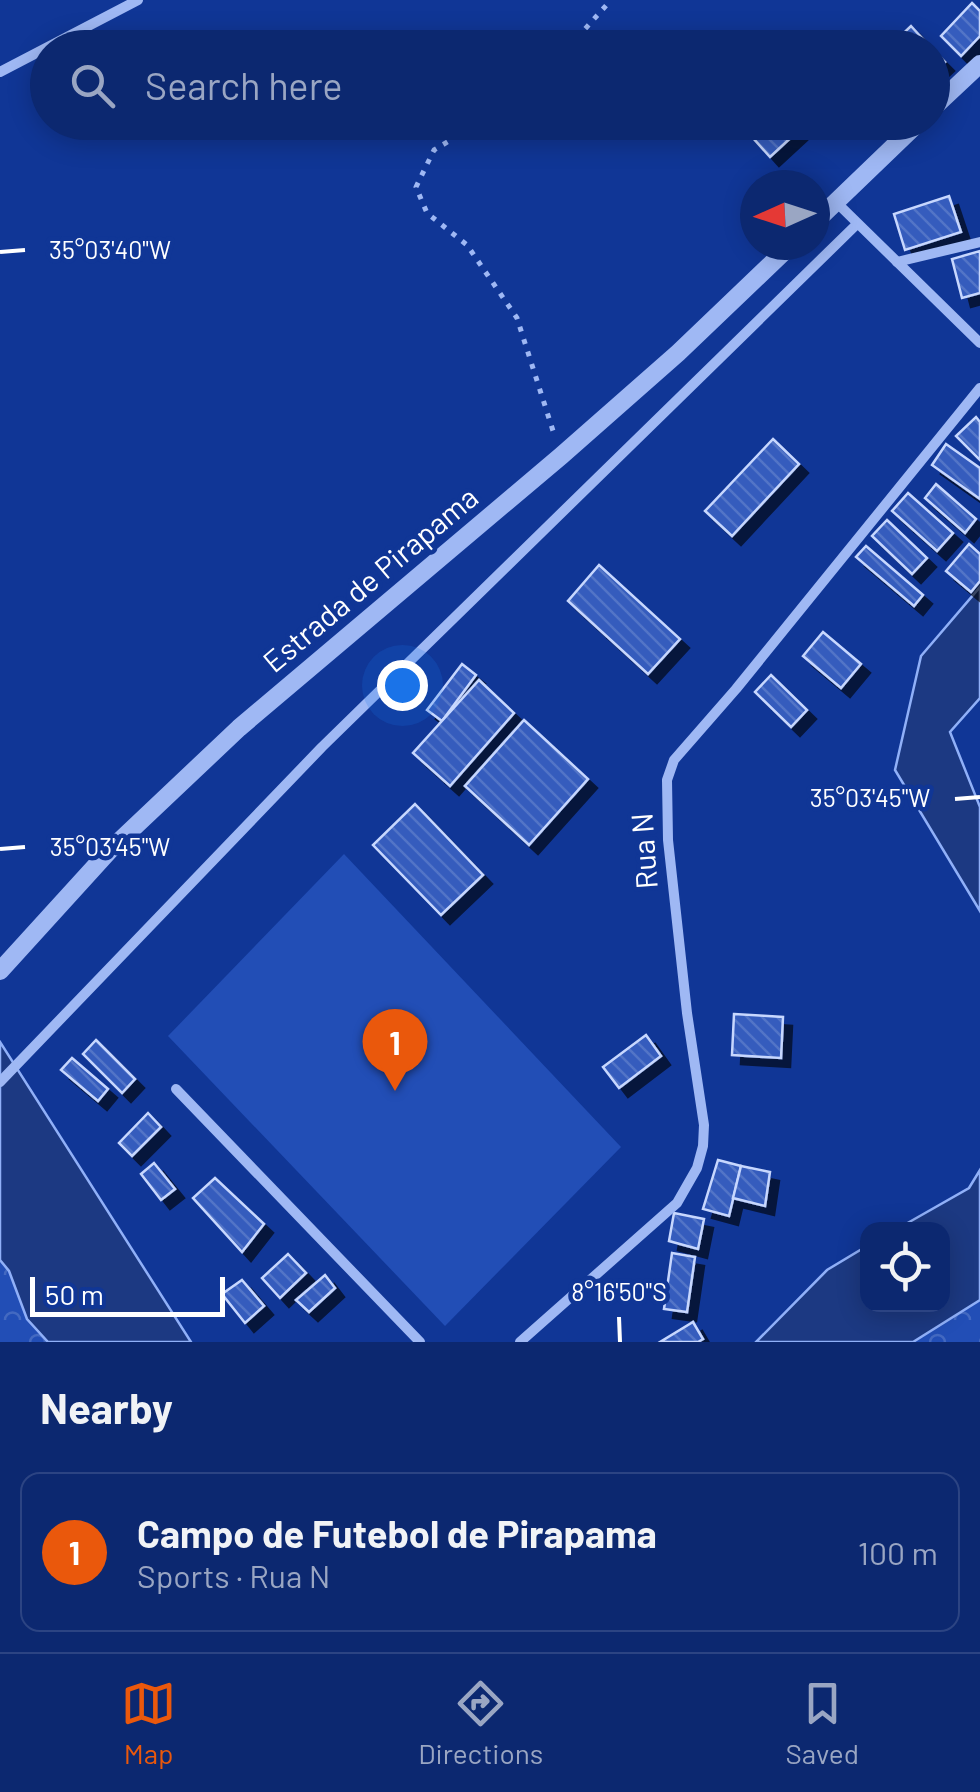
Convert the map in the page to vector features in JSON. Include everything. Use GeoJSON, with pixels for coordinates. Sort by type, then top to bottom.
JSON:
{"type":"FeatureCollection","features":[{"type":"Feature","properties":{"kind":"street"},"geometry":{"type":"LineString","coordinates":[[80,30],[138,0]]}},
{"type":"Feature","properties":{"kind":"street"},"geometry":{"type":"LineString","coordinates":[[0,72],[30,56]]}},
{"type":"Feature","properties":{"kind":"street"},"geometry":{"type":"LineString","coordinates":[[950,93],[980,64]]}},
{"type":"Feature","properties":{"kind":"street"},"geometry":{"type":"LineString","coordinates":[[830,208],[900,140]]}},
{"type":"Feature","properties":{"kind":"street"},"geometry":{"type":"LineString","coordinates":[[836,202],[980,343]]}},
{"type":"Feature","properties":{"kind":"street"},"geometry":{"type":"LineString","coordinates":[[0,1082],[336,733],[857,224]]}},
{"type":"Feature","properties":{"kind":"street"},"geometry":{"type":"LineString","coordinates":[[897,262],[980,242]]}},
{"type":"Feature","properties":{"kind":"street","name":"Estrada de Pirapama"},"geometry":{"type":"LineString","coordinates":[[2,969],[110,850],[238,728],[561,456],[775,260]]}},
{"type":"Feature","properties":{"kind":"street","name":"Rua N"},"geometry":{"type":"LineString","coordinates":[[520,1342],[677,1203],[703,1146],[701,1095],[687,1013],[668,840],[667,780],[674,760],[736,690],[980,388]]}},
{"type":"Feature","properties":{"kind":"street"},"geometry":{"type":"LineString","coordinates":[[176,1089],[420,1342]]}},
{"type":"Feature","properties":{"kind":"path"},"geometry":{"type":"LineString","coordinates":[[584,30],[611,0]]}},
{"type":"Feature","properties":{"kind":"path"},"geometry":{"type":"LineString","coordinates":[[451,140],[434,150],[416,187],[427,213],[467,245],[516,318],[561,456]]}},
{"type":"Feature","properties":{"kind":"green space"},"geometry":{"type":"Polygon","coordinates":[[[344,854],[621,1147],[445,1326],[168,1036],[344,854]]]}},
{"type":"Feature","properties":{"kind":"green space"},"geometry":{"type":"Polygon","coordinates":[[[0,1260],[9,1271],[27,1319],[48,1342],[0,1342],[0,1260]]]}},
{"type":"Feature","properties":{"kind":"green space"},"geometry":{"type":"Polygon","coordinates":[[[980,1300],[980,1342],[914,1342],[980,1300]]]}},
{"type":"Feature","properties":{"kind":"shaded area"},"geometry":{"type":"Polygon","coordinates":[[[980,587],[980,698],[950,732],[980,807],[980,911],[895,770],[921,656],[980,587]]]}},
{"type":"Feature","properties":{"kind":"shaded area"},"geometry":{"type":"Polygon","coordinates":[[[0,1042],[191,1342],[48,1342],[27,1319],[9,1271],[0,1260],[0,1042]]]}},
{"type":"Feature","properties":{"kind":"shaded area"},"geometry":{"type":"Polygon","coordinates":[[[980,1170],[980,1300],[913,1342],[756,1342],[827,1270],[860,1250],[860,1312],[950,1312],[950,1222],[909,1222],[969,1188],[980,1170]]]}},
{"type":"Feature","properties":{"kind":"building"},"geometry":{"type":"Polygon","coordinates":[[[972,3],[980,11],[980,36],[961,56],[950,45],[950,30],[947,30],[972,3]]]}},
{"type":"Feature","properties":{"kind":"building"},"geometry":{"type":"Polygon","coordinates":[[[755,140],[788,140],[770,157],[755,140]]]}},
{"type":"Feature","properties":{"kind":"building"},"geometry":{"type":"Polygon","coordinates":[[[949,196],[961,232],[905,250],[894,214],[949,196]]]}},
{"type":"Feature","properties":{"kind":"building"},"geometry":{"type":"Polygon","coordinates":[[[980,251],[980,293],[962,298],[952,259],[980,251]]]}},
{"type":"Feature","properties":{"kind":"building"},"geometry":{"type":"Polygon","coordinates":[[[976,417],[980,422],[980,460],[956,436],[976,417]]]}},
{"type":"Feature","properties":{"kind":"building"},"geometry":{"type":"Polygon","coordinates":[[[773,439],[799,464],[732,536],[705,511],[773,439]]]}},
{"type":"Feature","properties":{"kind":"building"},"geometry":{"type":"Polygon","coordinates":[[[946,444],[980,468],[980,499],[932,465],[946,444]]]}},
{"type":"Feature","properties":{"kind":"building"},"geometry":{"type":"Polygon","coordinates":[[[936,484],[976,519],[965,533],[925,498],[936,484]]]}},
{"type":"Feature","properties":{"kind":"building"},"geometry":{"type":"Polygon","coordinates":[[[908,493],[953,533],[937,551],[892,511],[908,493]]]}},
{"type":"Feature","properties":{"kind":"building"},"geometry":{"type":"Polygon","coordinates":[[[887,520],[927,558],[912,574],[872,536],[887,520]]]}},
{"type":"Feature","properties":{"kind":"building"},"geometry":{"type":"Polygon","coordinates":[[[969,544],[980,554],[980,581],[971,592],[946,571],[969,544]]]}},
{"type":"Feature","properties":{"kind":"building"},"geometry":{"type":"Polygon","coordinates":[[[866,546],[923,595],[914,606],[856,557],[866,546]]]}},
{"type":"Feature","properties":{"kind":"building"},"geometry":{"type":"Polygon","coordinates":[[[599,565],[680,639],[648,674],[568,601],[599,565]]]}},
{"type":"Feature","properties":{"kind":"building"},"geometry":{"type":"Polygon","coordinates":[[[823,632],[861,664],[841,688],[803,656],[823,632]]]}},
{"type":"Feature","properties":{"kind":"building"},"geometry":{"type":"Polygon","coordinates":[[[462,664],[476,675],[442,721],[427,710],[462,664]]]}},
{"type":"Feature","properties":{"kind":"building"},"geometry":{"type":"Polygon","coordinates":[[[771,675],[807,710],[791,727],[755,692],[771,675]]]}},
{"type":"Feature","properties":{"kind":"building"},"geometry":{"type":"Polygon","coordinates":[[[479,680],[514,713],[450,786],[413,753],[479,680]]]}},
{"type":"Feature","properties":{"kind":"building"},"geometry":{"type":"Polygon","coordinates":[[[524,720],[588,779],[529,845],[465,786],[524,720]]]}},
{"type":"Feature","properties":{"kind":"building"},"geometry":{"type":"Polygon","coordinates":[[[415,804],[483,875],[441,915],[373,845],[415,804]]]}},
{"type":"Feature","properties":{"kind":"building"},"geometry":{"type":"Polygon","coordinates":[[[734,1014],[783,1017],[781,1058],[732,1055],[734,1014]]]}},
{"type":"Feature","properties":{"kind":"building"},"geometry":{"type":"Polygon","coordinates":[[[646,1035],[661,1056],[619,1088],[603,1067],[646,1035]]]}},
{"type":"Feature","properties":{"kind":"building"},"geometry":{"type":"Polygon","coordinates":[[[96,1040],[135,1079],[122,1093],[83,1054],[96,1040]]]}},
{"type":"Feature","properties":{"kind":"building"},"geometry":{"type":"Polygon","coordinates":[[[72,1058],[108,1089],[98,1101],[61,1070],[72,1058]]]}},
{"type":"Feature","properties":{"kind":"building"},"geometry":{"type":"Polygon","coordinates":[[[148,1113],[161,1127],[132,1156],[119,1143],[148,1113]]]}},
{"type":"Feature","properties":{"kind":"building"},"geometry":{"type":"Polygon","coordinates":[[[718,1160],[741,1166],[729,1216],[703,1209],[718,1160]]]}},
{"type":"Feature","properties":{"kind":"building"},"geometry":{"type":"Polygon","coordinates":[[[154,1163],[175,1189],[161,1200],[141,1174],[154,1163]]]}},
{"type":"Feature","properties":{"kind":"building"},"geometry":{"type":"Polygon","coordinates":[[[741,1166],[770,1172],[765,1206],[733,1198],[741,1166]]]}},
{"type":"Feature","properties":{"kind":"building"},"geometry":{"type":"Polygon","coordinates":[[[215,1178],[264,1224],[242,1252],[193,1198],[215,1178]]]}},
{"type":"Feature","properties":{"kind":"building"},"geometry":{"type":"Polygon","coordinates":[[[674,1213],[704,1219],[698,1249],[669,1241],[674,1213]]]}},
{"type":"Feature","properties":{"kind":"building"},"geometry":{"type":"Polygon","coordinates":[[[672,1253],[695,1257],[687,1312],[664,1309],[672,1253]]]}},
{"type":"Feature","properties":{"kind":"building"},"geometry":{"type":"Polygon","coordinates":[[[288,1254],[306,1273],[280,1298],[262,1278],[288,1254]]]}},
{"type":"Feature","properties":{"kind":"building"},"geometry":{"type":"Polygon","coordinates":[[[325,1275],[335,1288],[309,1312],[296,1300],[325,1275]]]}},
{"type":"Feature","properties":{"kind":"building"},"geometry":{"type":"Polygon","coordinates":[[[242,1280],[264,1306],[245,1323],[222,1294],[242,1280]]]}},
{"type":"Feature","properties":{"kind":"building"},"geometry":{"type":"Polygon","coordinates":[[[693,1322],[703,1339],[660,1342],[693,1322]]]}},
{"type":"Feature","properties":{"kind":"place","name":"Campo de Futebol de Pirapama"},"geometry":{"type":"Point","coordinates":[395,1091]}}]}
